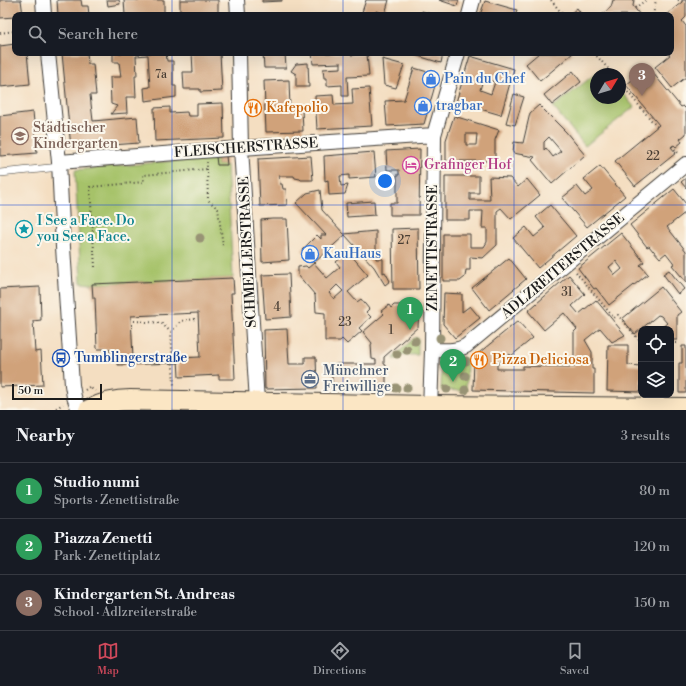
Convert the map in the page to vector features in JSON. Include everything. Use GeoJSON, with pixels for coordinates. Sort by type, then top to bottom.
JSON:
{"type":"FeatureCollection","features":[{"type":"Feature","properties":{"kind":"street"},"geometry":{"type":"LineString","coordinates":[[43,0],[44,12]]}},
{"type":"Feature","properties":{"kind":"street"},"geometry":{"type":"LineString","coordinates":[[237,0],[238,12]]}},
{"type":"Feature","properties":{"kind":"street"},"geometry":{"type":"LineString","coordinates":[[470,12],[473,0]]}},
{"type":"Feature","properties":{"kind":"street"},"geometry":{"type":"LineString","coordinates":[[48,56],[60,164],[63,247],[71,378],[74,397],[79,410]]}},
{"type":"Feature","properties":{"kind":"street","name":"SCHMELLERSTRASSE"},"geometry":{"type":"LineString","coordinates":[[239,56],[241,148],[256,402]]}},
{"type":"Feature","properties":{"kind":"street","name":"ZENETTISTRASSE"},"geometry":{"type":"LineString","coordinates":[[430,408],[434,135],[457,56]]}},
{"type":"Feature","properties":{"kind":"street","name":"FLEISCHERSTRASSE"},"geometry":{"type":"LineString","coordinates":[[60,164],[241,148],[434,135]]}},
{"type":"Feature","properties":{"kind":"street","name":"ADLZREITERSTRASSE"},"geometry":{"type":"LineString","coordinates":[[432,350],[453,350],[466,346],[686,164]]}},
{"type":"Feature","properties":{"kind":"street"},"geometry":{"type":"LineString","coordinates":[[90,410],[104,404],[125,400],[256,402],[430,408],[686,408]]}},
{"type":"Feature","properties":{"kind":"lane"},"geometry":{"type":"LineString","coordinates":[[0,173],[60,164]]}},
{"type":"Feature","properties":{"kind":"path"},"geometry":{"type":"LineString","coordinates":[[551,0],[561,12]]}},
{"type":"Feature","properties":{"kind":"path"},"geometry":{"type":"LineString","coordinates":[[635,8],[646,0]]}},
{"type":"Feature","properties":{"kind":"path"},"geometry":{"type":"LineString","coordinates":[[654,12],[656,0]]}},
{"type":"Feature","properties":{"kind":"path"},"geometry":{"type":"LineString","coordinates":[[678,0],[682,2]]}},
{"type":"Feature","properties":{"kind":"path"},"geometry":{"type":"LineString","coordinates":[[0,33],[12,31]]}},
{"type":"Feature","properties":{"kind":"path"},"geometry":{"type":"LineString","coordinates":[[597,56],[607,68]]}},
{"type":"Feature","properties":{"kind":"path"},"geometry":{"type":"LineString","coordinates":[[626,90],[657,127]]}},
{"type":"Feature","properties":{"kind":"path"},"geometry":{"type":"LineString","coordinates":[[207,158],[208,200],[218,209],[223,246]]}},
{"type":"Feature","properties":{"kind":"path"},"geometry":{"type":"LineString","coordinates":[[95,267],[90,187],[144,182],[143,175],[207,168]]}},
{"type":"Feature","properties":{"kind":"path"},"geometry":{"type":"LineString","coordinates":[[568,261],[614,318],[618,315],[638,339]]}},
{"type":"Feature","properties":{"kind":"path"},"geometry":{"type":"LineString","coordinates":[[171,332],[181,321],[195,319]]}},
{"type":"Feature","properties":{"kind":"path"},"geometry":{"type":"LineString","coordinates":[[134,321],[162,323],[171,332],[174,392]]}},
{"type":"Feature","properties":{"kind":"green space"},"geometry":{"type":"Polygon","coordinates":[[[590,78],[590,104],[626,104],[626,97],[634,107],[585,146],[553,107],[590,78]]]}},
{"type":"Feature","properties":{"kind":"green space"},"geometry":{"type":"Polygon","coordinates":[[[216,157],[217,165],[227,165],[233,278],[92,284],[81,283],[75,170],[216,157]]]}},
{"type":"Feature","properties":{"kind":"green space"},"geometry":{"type":"Polygon","coordinates":[[[414,338],[418,338],[418,355],[401,355],[395,360],[395,356],[414,338]]]}},
{"type":"Feature","properties":{"kind":"green space"},"geometry":{"type":"Polygon","coordinates":[[[442,358],[467,359],[466,391],[441,390],[442,358]]]}},
{"type":"Feature","properties":{"kind":"building"},"geometry":{"type":"Polygon","coordinates":[[[0,0],[21,0],[23,12],[12,12],[12,17],[0,18],[0,0]]]}},
{"type":"Feature","properties":{"kind":"building"},"geometry":{"type":"Polygon","coordinates":[[[57,0],[81,0],[82,6],[88,6],[89,12],[58,12],[57,0]]]}},
{"type":"Feature","properties":{"kind":"building"},"geometry":{"type":"Polygon","coordinates":[[[107,0],[119,0],[120,4],[108,6],[107,0]]]}},
{"type":"Feature","properties":{"kind":"building"},"geometry":{"type":"Polygon","coordinates":[[[124,0],[164,0],[164,12],[125,12],[124,0]]]}},
{"type":"Feature","properties":{"kind":"building"},"geometry":{"type":"Polygon","coordinates":[[[180,0],[218,0],[218,12],[180,12],[180,0]]]}},
{"type":"Feature","properties":{"kind":"building"},"geometry":{"type":"Polygon","coordinates":[[[262,0],[282,0],[282,1],[262,2],[262,0]]]}},
{"type":"Feature","properties":{"kind":"building"},"geometry":{"type":"Polygon","coordinates":[[[366,0],[389,0],[386,12],[362,12],[366,0]]]}},
{"type":"Feature","properties":{"kind":"building"},"geometry":{"type":"Polygon","coordinates":[[[439,0],[459,0],[457,6],[439,0]]]}},
{"type":"Feature","properties":{"kind":"building"},"geometry":{"type":"Polygon","coordinates":[[[613,0],[634,0],[633,6],[638,12],[605,12],[611,7],[613,0]]]}},
{"type":"Feature","properties":{"kind":"building"},"geometry":{"type":"Polygon","coordinates":[[[682,0],[686,0],[686,17],[682,21],[686,26],[686,77],[672,88],[655,67],[669,56],[674,56],[674,12],[670,12],[682,2],[682,0]]]}},
{"type":"Feature","properties":{"kind":"building"},"geometry":{"type":"Polygon","coordinates":[[[485,1],[517,10],[516,12],[481,12],[485,1]]]}},
{"type":"Feature","properties":{"kind":"building"},"geometry":{"type":"Polygon","coordinates":[[[577,8],[580,12],[572,12],[577,8]]]}},
{"type":"Feature","properties":{"kind":"building"},"geometry":{"type":"Polygon","coordinates":[[[12,44],[12,56],[27,56],[30,84],[0,87],[0,46],[12,44]]]}},
{"type":"Feature","properties":{"kind":"building"},"geometry":{"type":"Polygon","coordinates":[[[62,56],[87,56],[88,64],[93,64],[96,95],[90,95],[93,121],[137,117],[139,143],[71,148],[62,56]]]}},
{"type":"Feature","properties":{"kind":"building"},"geometry":{"type":"Polygon","coordinates":[[[113,56],[136,56],[136,97],[126,97],[127,113],[111,114],[117,106],[111,104],[110,77],[121,77],[119,62],[113,62],[113,56]]]}},
{"type":"Feature","properties":{"kind":"building"},"geometry":{"type":"Polygon","coordinates":[[[148,56],[166,56],[167,61],[173,61],[173,86],[176,86],[176,97],[145,101],[144,88],[150,87],[148,56]]]}},
{"type":"Feature","properties":{"kind":"building"},"geometry":{"type":"Polygon","coordinates":[[[192,56],[220,56],[222,91],[200,92],[200,89],[184,89],[183,72],[193,72],[192,56]]]}},
{"type":"Feature","properties":{"kind":"building"},"geometry":{"type":"Polygon","coordinates":[[[263,56],[285,56],[286,68],[264,68],[263,56]]]}},
{"type":"Feature","properties":{"kind":"building"},"geometry":{"type":"Polygon","coordinates":[[[312,56],[367,56],[369,76],[347,77],[348,96],[342,96],[342,85],[327,86],[327,78],[324,78],[323,69],[341,68],[341,63],[313,64],[312,56]]]}},
{"type":"Feature","properties":{"kind":"building"},"geometry":{"type":"Polygon","coordinates":[[[418,56],[442,56],[441,63],[418,56]]]}},
{"type":"Feature","properties":{"kind":"building"},"geometry":{"type":"Polygon","coordinates":[[[470,56],[514,69],[501,115],[456,102],[470,56]],[[483,79],[480,90],[491,94],[495,82],[483,79]]]}},
{"type":"Feature","properties":{"kind":"building"},"geometry":{"type":"Polygon","coordinates":[[[535,56],[569,56],[540,81],[526,64],[535,56]]]}},
{"type":"Feature","properties":{"kind":"building"},"geometry":{"type":"Polygon","coordinates":[[[382,59],[404,65],[396,88],[384,85],[382,59]]]}},
{"type":"Feature","properties":{"kind":"building"},"geometry":{"type":"Polygon","coordinates":[[[308,63],[309,87],[296,87],[296,74],[291,71],[296,64],[308,63]]]}},
{"type":"Feature","properties":{"kind":"building"},"geometry":{"type":"Polygon","coordinates":[[[648,67],[681,107],[686,107],[686,134],[680,139],[682,142],[676,147],[674,145],[671,147],[676,153],[635,186],[615,161],[659,125],[626,85],[648,67]]]}},
{"type":"Feature","properties":{"kind":"building"},"geometry":{"type":"Polygon","coordinates":[[[414,68],[438,75],[424,124],[387,126],[385,101],[404,100],[414,68]]]}},
{"type":"Feature","properties":{"kind":"building"},"geometry":{"type":"Polygon","coordinates":[[[573,71],[581,82],[552,105],[544,95],[573,71]]]}},
{"type":"Feature","properties":{"kind":"building"},"geometry":{"type":"Polygon","coordinates":[[[289,80],[290,109],[302,109],[303,131],[266,132],[264,81],[289,80]]]}},
{"type":"Feature","properties":{"kind":"building"},"geometry":{"type":"Polygon","coordinates":[[[369,88],[372,126],[317,129],[315,96],[333,95],[334,105],[353,104],[352,89],[369,88]]]}},
{"type":"Feature","properties":{"kind":"building"},"geometry":{"type":"Polygon","coordinates":[[[514,94],[524,97],[515,125],[506,123],[514,94]]]}},
{"type":"Feature","properties":{"kind":"building"},"geometry":{"type":"Polygon","coordinates":[[[223,103],[224,138],[155,141],[154,108],[170,107],[170,113],[187,112],[188,116],[197,116],[197,104],[223,103]]]}},
{"type":"Feature","properties":{"kind":"building"},"geometry":{"type":"Polygon","coordinates":[[[539,105],[566,132],[585,155],[552,184],[532,160],[535,157],[513,153],[514,142],[523,143],[530,113],[539,105]],[[549,137],[544,142],[544,150],[546,148],[553,157],[561,151],[549,137]]]}},
{"type":"Feature","properties":{"kind":"building"},"geometry":{"type":"Polygon","coordinates":[[[33,112],[37,153],[0,156],[0,116],[33,112]]]}},
{"type":"Feature","properties":{"kind":"building"},"geometry":{"type":"Polygon","coordinates":[[[454,116],[499,130],[495,140],[495,161],[446,161],[446,140],[454,116]],[[466,134],[466,145],[476,145],[477,134],[466,134]]]}},
{"type":"Feature","properties":{"kind":"building"},"geometry":{"type":"Polygon","coordinates":[[[420,149],[419,215],[390,215],[390,203],[397,203],[397,175],[399,175],[399,170],[387,170],[386,151],[420,149]]]}},
{"type":"Feature","properties":{"kind":"building"},"geometry":{"type":"Polygon","coordinates":[[[374,152],[376,177],[349,179],[349,175],[340,176],[341,186],[348,185],[345,194],[329,195],[328,180],[325,181],[324,156],[374,152]]]}},
{"type":"Feature","properties":{"kind":"building"},"geometry":{"type":"Polygon","coordinates":[[[226,156],[227,165],[217,165],[216,157],[226,156]]]}},
{"type":"Feature","properties":{"kind":"building"},"geometry":{"type":"Polygon","coordinates":[[[311,156],[313,180],[301,180],[295,178],[294,176],[279,176],[280,184],[282,184],[283,189],[286,189],[287,205],[260,206],[258,159],[311,156]]]}},
{"type":"Feature","properties":{"kind":"building"},"geometry":{"type":"Polygon","coordinates":[[[600,166],[625,196],[587,227],[562,198],[577,186],[585,196],[593,190],[584,179],[600,166]]]}},
{"type":"Feature","properties":{"kind":"building"},"geometry":{"type":"Polygon","coordinates":[[[445,176],[479,176],[479,193],[470,193],[470,200],[490,200],[489,177],[510,178],[518,187],[527,179],[540,195],[511,219],[501,208],[497,211],[497,245],[483,258],[470,257],[470,270],[466,270],[465,277],[460,281],[443,281],[443,234],[470,234],[470,247],[484,247],[487,242],[487,228],[482,228],[483,211],[470,211],[470,220],[445,220],[445,176]]]}},
{"type":"Feature","properties":{"kind":"building"},"geometry":{"type":"Polygon","coordinates":[[[686,178],[686,188],[681,182],[686,178]]]}},
{"type":"Feature","properties":{"kind":"building"},"geometry":{"type":"Polygon","coordinates":[[[674,189],[686,204],[686,212],[667,227],[686,251],[686,282],[672,265],[674,264],[673,262],[666,253],[660,258],[649,246],[647,247],[630,225],[674,189]]]}},
{"type":"Feature","properties":{"kind":"building"},"geometry":{"type":"Polygon","coordinates":[[[320,190],[322,210],[344,234],[376,231],[376,259],[383,259],[383,273],[385,272],[390,281],[385,285],[374,267],[345,235],[314,263],[302,250],[317,235],[321,239],[321,235],[326,235],[296,203],[307,193],[320,190]]]}},
{"type":"Feature","properties":{"kind":"building"},"geometry":{"type":"Polygon","coordinates":[[[374,201],[375,215],[347,217],[346,203],[374,201]]]}},
{"type":"Feature","properties":{"kind":"building"},"geometry":{"type":"Polygon","coordinates":[[[550,205],[576,236],[538,268],[513,238],[526,227],[534,237],[545,228],[536,217],[550,205]]]}},
{"type":"Feature","properties":{"kind":"building"},"geometry":{"type":"Polygon","coordinates":[[[287,219],[289,260],[262,262],[261,220],[287,219]]]}},
{"type":"Feature","properties":{"kind":"building"},"geometry":{"type":"Polygon","coordinates":[[[418,228],[419,289],[393,289],[392,229],[418,228]]]}},
{"type":"Feature","properties":{"kind":"building"},"geometry":{"type":"Polygon","coordinates":[[[621,233],[644,262],[640,265],[648,274],[609,305],[596,288],[594,289],[578,268],[621,233]],[[616,261],[609,267],[615,275],[622,269],[616,261]]]}},
{"type":"Feature","properties":{"kind":"building"},"geometry":{"type":"Polygon","coordinates":[[[347,253],[349,256],[350,254],[368,275],[348,292],[357,302],[361,299],[369,309],[366,312],[371,317],[359,328],[362,331],[347,344],[342,339],[340,341],[325,341],[325,313],[316,312],[315,295],[298,275],[298,267],[306,266],[308,268],[314,263],[327,278],[340,267],[336,262],[347,253]],[[337,285],[329,293],[334,299],[343,291],[337,285]]]}},
{"type":"Feature","properties":{"kind":"building"},"geometry":{"type":"Polygon","coordinates":[[[509,258],[526,279],[489,310],[472,288],[509,258]]]}},
{"type":"Feature","properties":{"kind":"building"},"geometry":{"type":"Polygon","coordinates":[[[669,270],[684,289],[678,294],[663,274],[669,270]]]}},
{"type":"Feature","properties":{"kind":"building"},"geometry":{"type":"Polygon","coordinates":[[[289,274],[291,317],[265,319],[262,275],[289,274]]]}},
{"type":"Feature","properties":{"kind":"building"},"geometry":{"type":"Polygon","coordinates":[[[569,275],[585,294],[572,306],[579,314],[596,300],[625,335],[612,342],[600,328],[585,340],[592,352],[594,393],[473,390],[474,357],[518,321],[533,338],[511,356],[510,354],[497,365],[497,369],[523,369],[523,366],[574,367],[574,332],[577,329],[564,313],[544,330],[528,311],[569,275]]]}},
{"type":"Feature","properties":{"kind":"building"},"geometry":{"type":"Polygon","coordinates":[[[233,278],[234,293],[231,293],[235,379],[219,379],[219,375],[179,377],[178,358],[178,363],[118,365],[117,361],[110,361],[110,349],[97,349],[95,298],[93,298],[92,284],[233,278]],[[198,313],[131,316],[133,359],[200,357],[198,313]]]}},
{"type":"Feature","properties":{"kind":"building"},"geometry":{"type":"Polygon","coordinates":[[[40,287],[41,320],[33,321],[35,352],[41,351],[43,385],[0,387],[0,289],[40,287]]]}},
{"type":"Feature","properties":{"kind":"building"},"geometry":{"type":"Polygon","coordinates":[[[661,287],[681,312],[677,315],[677,340],[674,340],[674,326],[664,326],[667,323],[661,316],[658,315],[645,326],[638,326],[638,332],[635,334],[622,319],[661,287]]]}},
{"type":"Feature","properties":{"kind":"building"},"geometry":{"type":"Polygon","coordinates":[[[444,293],[462,294],[462,312],[470,306],[480,318],[455,338],[443,324],[444,293]]]}},
{"type":"Feature","properties":{"kind":"building"},"geometry":{"type":"Polygon","coordinates":[[[389,305],[391,308],[394,305],[419,305],[418,327],[384,357],[384,364],[386,365],[386,390],[332,388],[332,364],[376,364],[376,360],[372,359],[372,343],[363,332],[384,314],[381,311],[389,305]]]}},
{"type":"Feature","properties":{"kind":"building"},"geometry":{"type":"Polygon","coordinates":[[[287,329],[289,364],[305,364],[305,357],[316,357],[317,388],[265,389],[264,330],[287,329]]]}},
{"type":"Feature","properties":{"kind":"building"},"geometry":{"type":"Polygon","coordinates":[[[608,345],[628,345],[628,365],[638,366],[638,392],[607,391],[608,345]]]}},
{"type":"Feature","properties":{"kind":"building"},"geometry":{"type":"Polygon","coordinates":[[[682,346],[686,346],[686,393],[679,393],[679,363],[682,363],[682,346]]]}},
{"type":"Feature","properties":{"kind":"place","name":"Pain du Chef"},"geometry":{"type":"Point","coordinates":[431,79]}},
{"type":"Feature","properties":{"kind":"place","name":"Kindergarten St. Andreas"},"geometry":{"type":"Point","coordinates":[642,96]}},
{"type":"Feature","properties":{"kind":"place","name":"tragbar"},"geometry":{"type":"Point","coordinates":[423,106]}},
{"type":"Feature","properties":{"kind":"place","name":"Kafepolio"},"geometry":{"type":"Point","coordinates":[253,108]}},
{"type":"Feature","properties":{"kind":"place","name":"Städtischer Kindergarten"},"geometry":{"type":"Point","coordinates":[20,136]}},
{"type":"Feature","properties":{"kind":"place","name":"Grafinger Hof"},"geometry":{"type":"Point","coordinates":[411,165]}},
{"type":"Feature","properties":{"kind":"place","name":"I See a Face. Do you See a Face."},"geometry":{"type":"Point","coordinates":[24,229]}},
{"type":"Feature","properties":{"kind":"place","name":"KauHaus"},"geometry":{"type":"Point","coordinates":[310,254]}},
{"type":"Feature","properties":{"kind":"place","name":"Studio numi"},"geometry":{"type":"Point","coordinates":[410,330]}},
{"type":"Feature","properties":{"kind":"place","name":"Tumblingerstraße"},"geometry":{"type":"Point","coordinates":[61,358]}},
{"type":"Feature","properties":{"kind":"place","name":"Pizza Deliciosa"},"geometry":{"type":"Point","coordinates":[479,360]}},
{"type":"Feature","properties":{"kind":"place","name":"Münchner Freiwillige"},"geometry":{"type":"Point","coordinates":[310,379]}},
{"type":"Feature","properties":{"kind":"place","name":"Piazza Zenetti"},"geometry":{"type":"Point","coordinates":[453,382]}}]}
